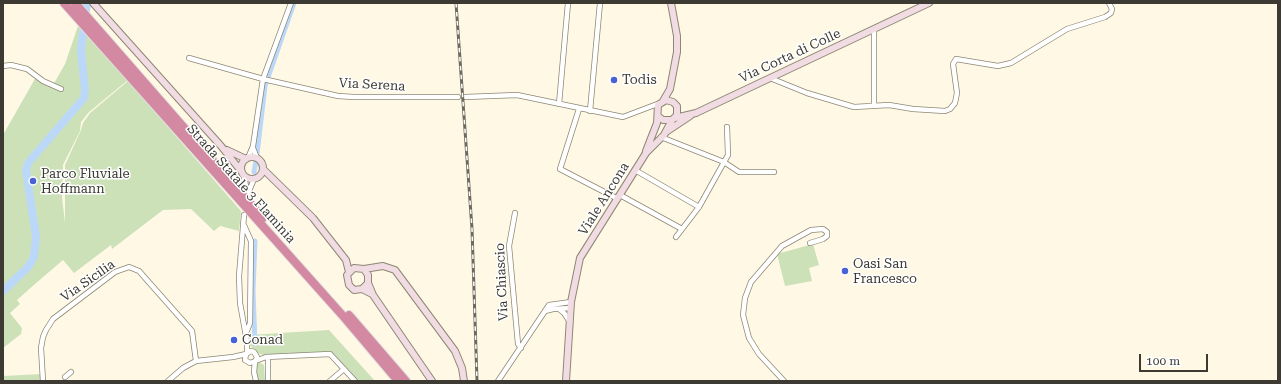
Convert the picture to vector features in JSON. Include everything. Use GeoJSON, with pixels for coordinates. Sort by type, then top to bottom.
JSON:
{"type":"FeatureCollection","features":[{"type":"Feature","properties":{"kind":"highway","name":"Strada Statale 3 Flaminia"},"geometry":{"type":"LineString","coordinates":[[64,3],[343,316],[398,381]]}},
{"type":"Feature","properties":{"kind":"highway","name":"Strada Statale 3 Flaminia"},"geometry":{"type":"LineString","coordinates":[[75,3],[406,381]]}},
{"type":"Feature","properties":{"kind":"main road"},"geometry":{"type":"LineString","coordinates":[[93,3],[221,146],[243,174],[255,179],[264,178],[278,183]]}},
{"type":"Feature","properties":{"kind":"main road"},"geometry":{"type":"LineString","coordinates":[[670,89],[661,102],[658,114],[662,120],[673,119],[677,108],[673,102],[670,89],[678,43],[671,3]]}},
{"type":"Feature","properties":{"kind":"main road","name":"Via Corta di Colle"},"geometry":{"type":"LineString","coordinates":[[673,119],[698,111],[929,3]]}},
{"type":"Feature","properties":{"kind":"main road"},"geometry":{"type":"LineString","coordinates":[[661,102],[673,102]]}},
{"type":"Feature","properties":{"kind":"main road","name":"Via Corta di Colle"},"geometry":{"type":"LineString","coordinates":[[677,108],[685,111],[698,111]]}},
{"type":"Feature","properties":{"kind":"main road","name":"Viale Ancona"},"geometry":{"type":"LineString","coordinates":[[571,305],[580,258],[646,153],[661,138],[698,111]]}},
{"type":"Feature","properties":{"kind":"main road","name":"Viale Ancona"},"geometry":{"type":"LineString","coordinates":[[646,153],[658,114]]}},
{"type":"Feature","properties":{"kind":"main road","name":"Viale Ancona"},"geometry":{"type":"LineString","coordinates":[[661,138],[673,119]]}},
{"type":"Feature","properties":{"kind":"main road"},"geometry":{"type":"LineString","coordinates":[[652,137],[654,140],[661,138]]}},
{"type":"Feature","properties":{"kind":"main road"},"geometry":{"type":"LineString","coordinates":[[221,146],[232,153],[247,158],[257,158],[262,162],[263,169],[261,174],[255,179]]}},
{"type":"Feature","properties":{"kind":"main road"},"geometry":{"type":"LineString","coordinates":[[243,174],[242,164],[247,158]]}},
{"type":"Feature","properties":{"kind":"main road"},"geometry":{"type":"LineString","coordinates":[[263,169],[313,218],[346,260],[360,269],[368,281],[373,295],[432,381]]}},
{"type":"Feature","properties":{"kind":"main road"},"geometry":{"type":"LineString","coordinates":[[346,260],[349,272],[346,278],[348,285],[354,290],[362,289],[373,295]]}},
{"type":"Feature","properties":{"kind":"main road"},"geometry":{"type":"LineString","coordinates":[[349,272],[360,269],[388,266],[395,270],[455,351],[462,368],[464,381]]}},
{"type":"Feature","properties":{"kind":"main road"},"geometry":{"type":"LineString","coordinates":[[362,289],[375,268]]}},
{"type":"Feature","properties":{"kind":"main road"},"geometry":{"type":"LineString","coordinates":[[566,381],[571,305]]}},
{"type":"Feature","properties":{"kind":"street"},"geometry":{"type":"LineString","coordinates":[[247,158],[253,146],[263,79],[291,3]]}},
{"type":"Feature","properties":{"kind":"street"},"geometry":{"type":"LineString","coordinates":[[559,104],[568,3]]}},
{"type":"Feature","properties":{"kind":"street"},"geometry":{"type":"LineString","coordinates":[[590,111],[600,3]]}},
{"type":"Feature","properties":{"kind":"street"},"geometry":{"type":"LineString","coordinates":[[770,78],[807,93],[854,107],[889,105],[945,111],[950,109],[955,103],[956,98],[952,64],[956,59],[998,66],[1011,63],[1067,29],[1111,14],[1112,9],[1109,3]]}},
{"type":"Feature","properties":{"kind":"street"},"geometry":{"type":"LineString","coordinates":[[874,29],[874,105]]}},
{"type":"Feature","properties":{"kind":"street","name":"Via Serena"},"geometry":{"type":"LineString","coordinates":[[189,58],[273,82],[354,97],[458,97]]}},
{"type":"Feature","properties":{"kind":"street"},"geometry":{"type":"LineString","coordinates":[[3,66],[11,65],[27,69],[43,81],[61,89]]}},
{"type":"Feature","properties":{"kind":"street"},"geometry":{"type":"LineString","coordinates":[[465,97],[517,95],[623,117],[661,102]]}},
{"type":"Feature","properties":{"kind":"street"},"geometry":{"type":"LineString","coordinates":[[645,108],[653,110],[658,114]]}},
{"type":"Feature","properties":{"kind":"street"},"geometry":{"type":"LineString","coordinates":[[579,109],[560,169],[682,229]]}},
{"type":"Feature","properties":{"kind":"street"},"geometry":{"type":"LineString","coordinates":[[676,237],[699,207],[728,155],[727,127]]}},
{"type":"Feature","properties":{"kind":"street"},"geometry":{"type":"LineString","coordinates":[[661,138],[724,162],[739,172],[774,172]]}},
{"type":"Feature","properties":{"kind":"street"},"geometry":{"type":"LineString","coordinates":[[253,146],[257,158]]}},
{"type":"Feature","properties":{"kind":"street"},"geometry":{"type":"LineString","coordinates":[[635,170],[699,207]]}},
{"type":"Feature","properties":{"kind":"street"},"geometry":{"type":"LineString","coordinates":[[243,174],[248,195],[255,179]]}},
{"type":"Feature","properties":{"kind":"street","name":"Via Chiascio"},"geometry":{"type":"LineString","coordinates":[[515,214],[509,246],[518,344],[521,348]]}},
{"type":"Feature","properties":{"kind":"street"},"geometry":{"type":"LineString","coordinates":[[244,215],[239,281],[240,303],[247,342],[245,358],[254,372]]}},
{"type":"Feature","properties":{"kind":"street"},"geometry":{"type":"LineString","coordinates":[[243,223],[251,241],[250,323],[246,333]]}},
{"type":"Feature","properties":{"kind":"street"},"geometry":{"type":"LineString","coordinates":[[784,381],[759,354],[749,338],[743,316],[745,298],[751,282],[782,246],[811,230],[823,228],[827,232],[823,239],[810,244]]}},
{"type":"Feature","properties":{"kind":"street","name":"Via Sicilia"},"geometry":{"type":"LineString","coordinates":[[43,381],[42,343],[46,330],[53,319],[115,272],[129,267],[139,271],[192,331],[196,361]]}},
{"type":"Feature","properties":{"kind":"street"},"geometry":{"type":"LineString","coordinates":[[498,381],[549,305],[571,305]]}},
{"type":"Feature","properties":{"kind":"street"},"geometry":{"type":"LineString","coordinates":[[545,311],[571,305]]}},
{"type":"Feature","properties":{"kind":"street"},"geometry":{"type":"LineString","coordinates":[[559,309],[564,313],[570,322]]}},
{"type":"Feature","properties":{"kind":"street"},"geometry":{"type":"LineString","coordinates":[[247,342],[254,352],[254,372],[256,381]]}},
{"type":"Feature","properties":{"kind":"street"},"geometry":{"type":"LineString","coordinates":[[168,381],[183,368],[196,361],[233,358],[246,353],[254,352],[267,357]]}},
{"type":"Feature","properties":{"kind":"street"},"geometry":{"type":"LineString","coordinates":[[233,358],[247,362],[267,357],[330,354],[355,381]]}},
{"type":"Feature","properties":{"kind":"street"},"geometry":{"type":"LineString","coordinates":[[267,357],[268,381]]}},
{"type":"Feature","properties":{"kind":"street"},"geometry":{"type":"LineString","coordinates":[[330,381],[344,369]]}},
{"type":"Feature","properties":{"kind":"street"},"geometry":{"type":"LineString","coordinates":[[65,377],[66,374],[71,372]]}},
{"type":"Feature","properties":{"kind":"green space"},"geometry":{"type":"Polygon","coordinates":[[[78,26],[128,80],[89,112],[81,122],[80,131],[63,165],[62,197],[65,223],[65,165],[81,130],[83,123],[90,113],[128,81],[241,211],[239,231],[220,226],[214,231],[191,209],[163,210],[112,249],[111,245],[74,273],[63,260],[35,284],[17,300],[20,304],[10,313],[22,328],[21,334],[3,348],[3,135],[36,77],[52,87],[65,64],[78,26]]]}},
{"type":"Feature","properties":{"kind":"green space"},"geometry":{"type":"Polygon","coordinates":[[[813,244],[819,265],[809,268],[812,281],[785,286],[777,254],[813,244]]]}},
{"type":"Feature","properties":{"kind":"green space"},"geometry":{"type":"Polygon","coordinates":[[[329,330],[375,381],[355,381],[330,353],[266,356],[257,353],[249,344],[248,335],[329,330]]]}},
{"type":"Feature","properties":{"kind":"green space"},"geometry":{"type":"Polygon","coordinates":[[[259,362],[264,365],[265,381],[258,381],[255,366],[259,362]]]}},
{"type":"Feature","properties":{"kind":"green space"},"geometry":{"type":"Polygon","coordinates":[[[42,374],[42,381],[3,381],[3,376],[42,374]]]}},
{"type":"Feature","properties":{"kind":"waterway"},"geometry":{"type":"LineString","coordinates":[[3,291],[28,267],[34,257],[36,237],[26,170],[28,163],[84,98],[85,90],[81,49],[87,3]]}},
{"type":"Feature","properties":{"kind":"waterway"},"geometry":{"type":"LineString","coordinates":[[257,154],[265,86],[294,3]]}},
{"type":"Feature","properties":{"kind":"waterway"},"geometry":{"type":"LineString","coordinates":[[254,172],[256,161]]}},
{"type":"Feature","properties":{"kind":"waterway"},"geometry":{"type":"LineString","coordinates":[[255,241],[253,291],[255,344]]}},
{"type":"Feature","properties":{"kind":"railway"},"geometry":{"type":"LineString","coordinates":[[456,3],[472,229],[477,381]]}},
{"type":"Feature","properties":{"kind":"place","name":"Todis"},"geometry":{"type":"Point","coordinates":[614,80]}},
{"type":"Feature","properties":{"kind":"place","name":"Parco Fluviale Hoffmann"},"geometry":{"type":"Point","coordinates":[33,181]}},
{"type":"Feature","properties":{"kind":"place","name":"Oasi San Francesco"},"geometry":{"type":"Point","coordinates":[845,271]}},
{"type":"Feature","properties":{"kind":"place","name":"Conad"},"geometry":{"type":"Point","coordinates":[234,340]}}]}
